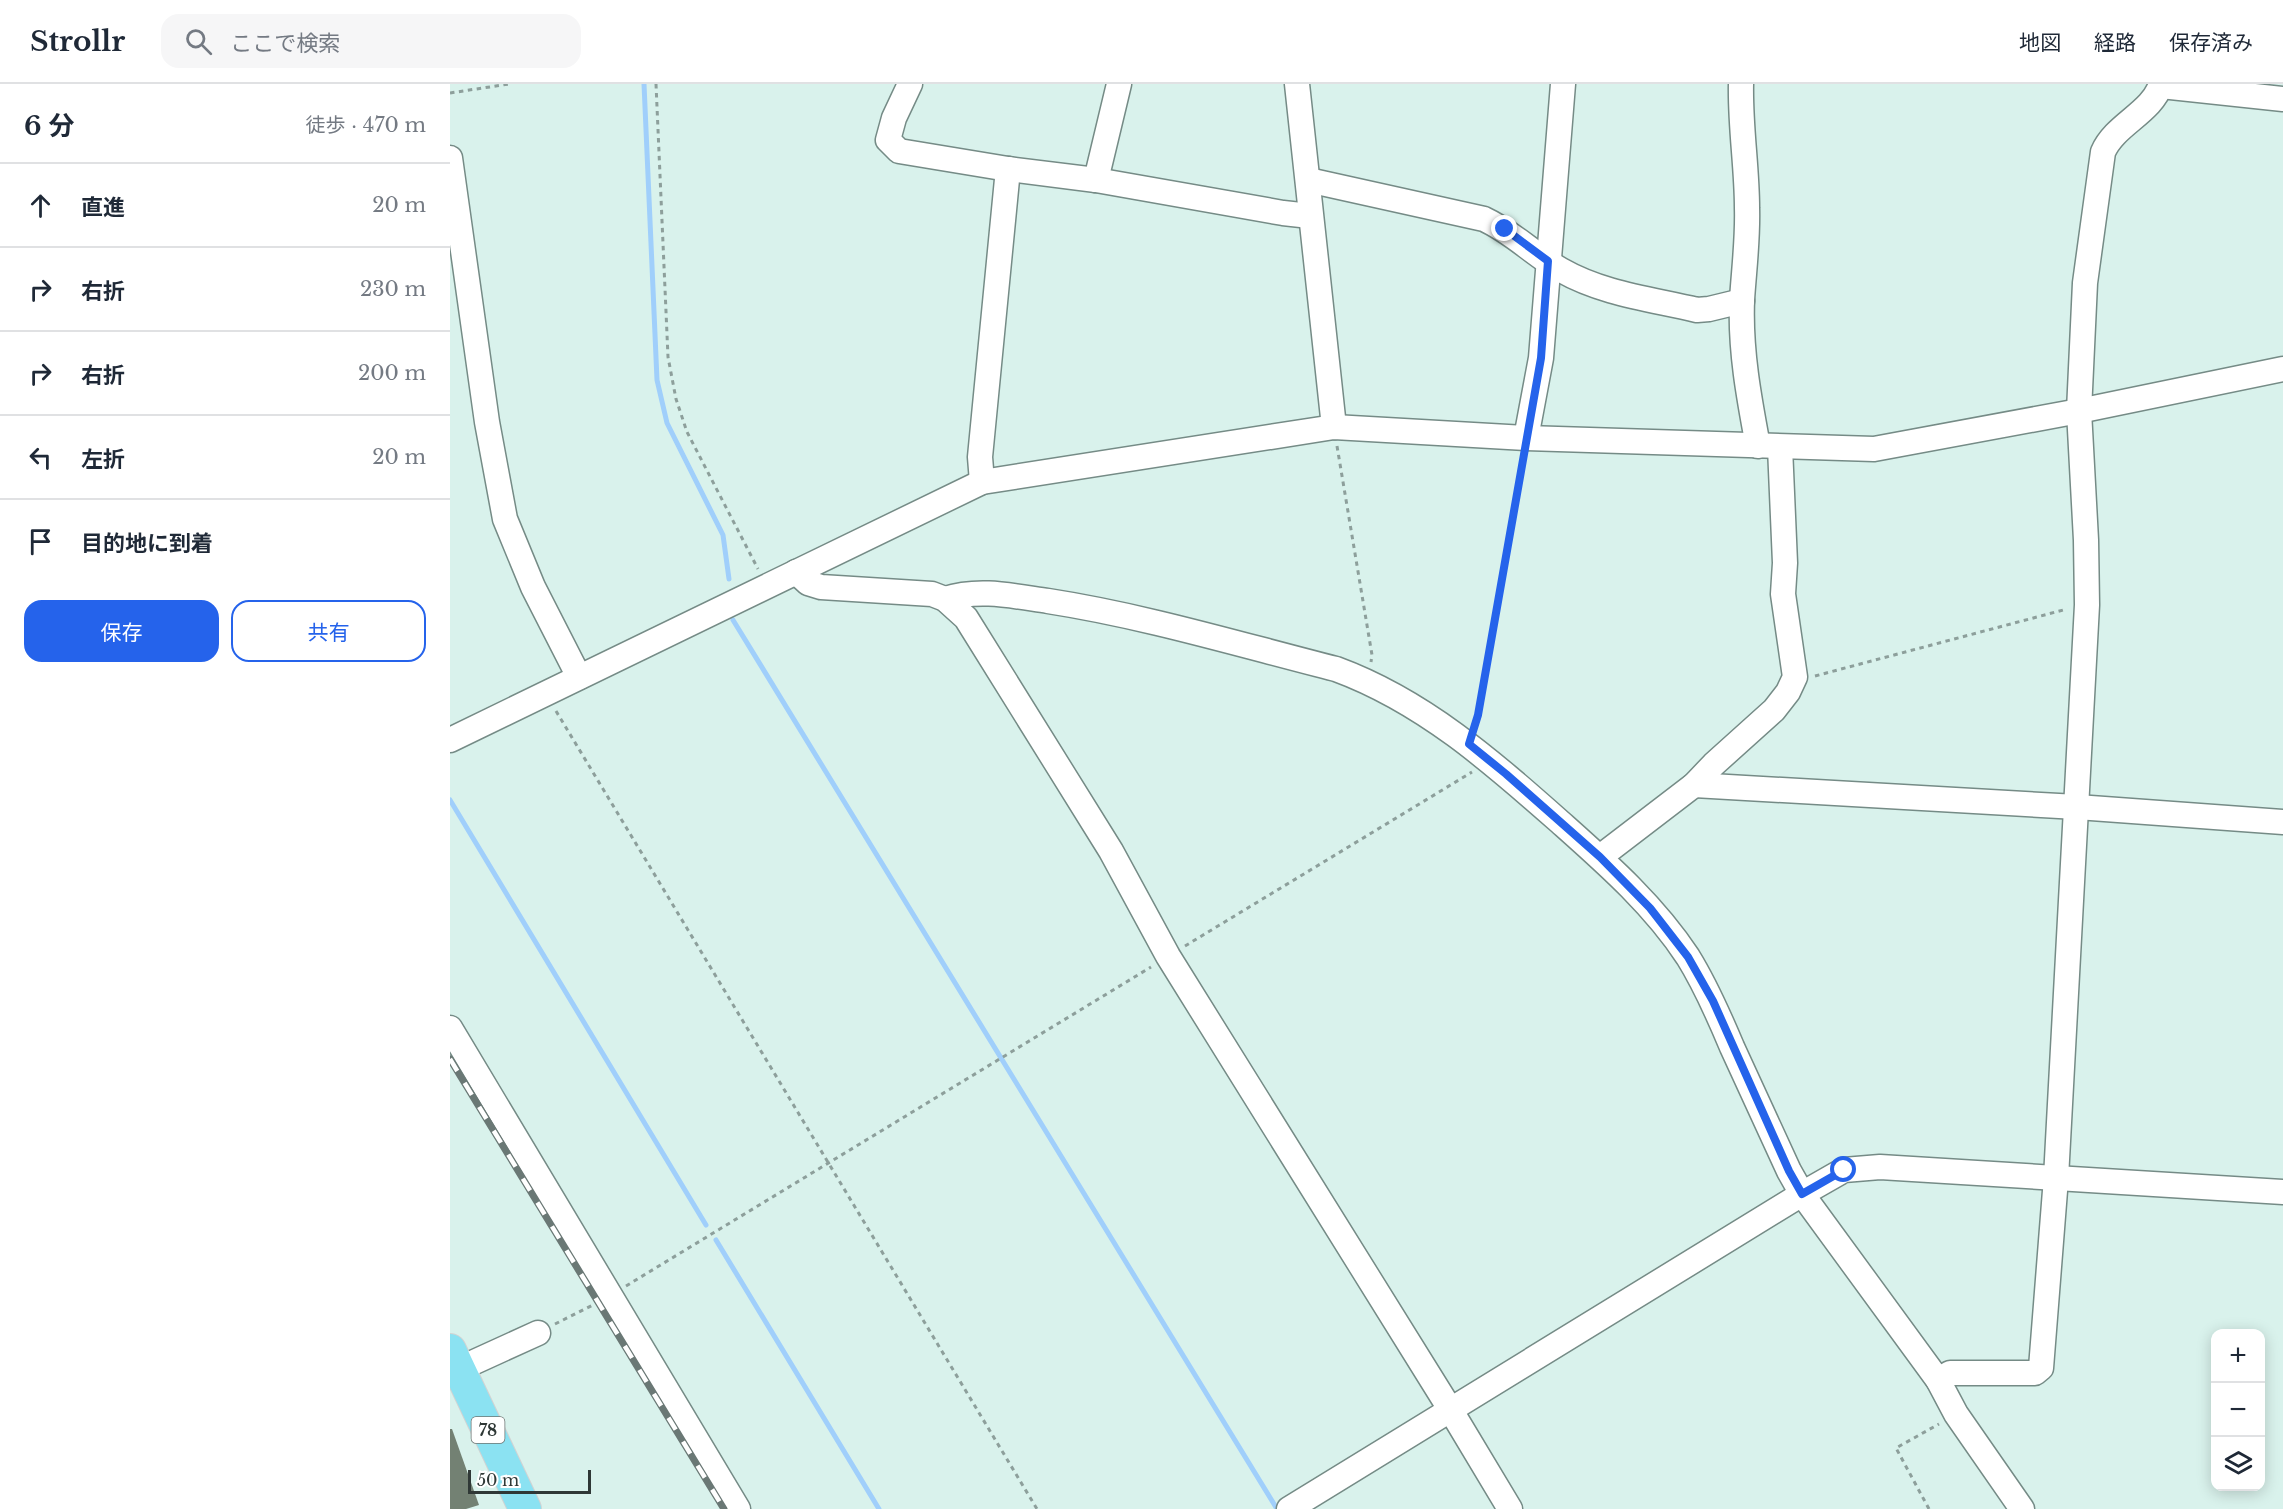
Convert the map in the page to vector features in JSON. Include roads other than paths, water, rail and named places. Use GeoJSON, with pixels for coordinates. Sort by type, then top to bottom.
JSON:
{"type":"FeatureCollection","features":[{"type":"Feature","properties":{"kind":"main road","name":"78"},"geometry":{"type":"LineString","coordinates":[[455,1360],[525,1509]]}},
{"type":"Feature","properties":{"kind":"street"},"geometry":{"type":"LineString","coordinates":[[910,84],[894,118],[888,140],[899,151],[1008,169],[1096,180],[1311,216]]}},
{"type":"Feature","properties":{"kind":"street"},"geometry":{"type":"LineString","coordinates":[[1096,180],[1119,84]]}},
{"type":"Feature","properties":{"kind":"street"},"geometry":{"type":"LineString","coordinates":[[1297,84],[1334,427]]}},
{"type":"Feature","properties":{"kind":"street"},"geometry":{"type":"LineString","coordinates":[[1526,438],[1541,358],[1563,84]]}},
{"type":"Feature","properties":{"kind":"street"},"geometry":{"type":"LineString","coordinates":[[1600,857],[1694,785],[1774,710],[1788,692],[1795,677],[1783,594],[1785,563],[1769,447],[1744,367],[1742,301],[1748,206],[1740,108],[1741,84]]}},
{"type":"Feature","properties":{"kind":"street"},"geometry":{"type":"LineString","coordinates":[[1938,1380],[1950,1373],[2035,1373],[2042,1368],[2056,1178],[2087,605],[2079,411],[2085,283],[2103,152],[2114,134],[2150,103],[2161,85],[2283,99]]}},
{"type":"Feature","properties":{"kind":"street"},"geometry":{"type":"LineString","coordinates":[[450,158],[487,422],[505,519],[533,587],[579,677]]}},
{"type":"Feature","properties":{"kind":"street"},"geometry":{"type":"LineString","coordinates":[[982,482],[980,457],[1008,169]]}},
{"type":"Feature","properties":{"kind":"street"},"geometry":{"type":"LineString","coordinates":[[1308,180],[1484,219],[1505,229],[1561,270],[1616,293],[1697,310],[1742,301]]}},
{"type":"Feature","properties":{"kind":"street"},"geometry":{"type":"LineString","coordinates":[[450,741],[766,585],[982,482],[1334,427],[1526,438],[1874,449],[2079,411],[2283,369]]}},
{"type":"Feature","properties":{"kind":"street"},"geometry":{"type":"LineString","coordinates":[[796,572],[808,583],[820,587],[932,594],[945,599],[966,618],[1111,851],[1168,956],[1450,1408],[1510,1509]]}},
{"type":"Feature","properties":{"kind":"street"},"geometry":{"type":"LineString","coordinates":[[945,599],[959,595],[994,593],[1084,607],[1336,669],[1369,681],[1421,710],[1478,752],[1600,857],[1650,908],[1688,957],[1713,1001],[1789,1171],[1802,1194],[1938,1380],[1956,1414],[2022,1509]]}},
{"type":"Feature","properties":{"kind":"street"},"geometry":{"type":"LineString","coordinates":[[1694,785],[2077,807],[2283,822]]}},
{"type":"Feature","properties":{"kind":"street"},"geometry":{"type":"LineString","coordinates":[[450,1028],[612,1295],[738,1509]]}},
{"type":"Feature","properties":{"kind":"street"},"geometry":{"type":"LineString","coordinates":[[1289,1509],[1450,1408],[1844,1170],[1869,1167],[2283,1192]]}},
{"type":"Feature","properties":{"kind":"street"},"geometry":{"type":"LineString","coordinates":[[455,1360],[538,1333]]}},
{"type":"Feature","properties":{"kind":"waterway"},"geometry":{"type":"LineString","coordinates":[[644,84],[657,380],[667,423],[723,535],[729,579]]}},
{"type":"Feature","properties":{"kind":"waterway"},"geometry":{"type":"LineString","coordinates":[[733,620],[1277,1509]]}},
{"type":"Feature","properties":{"kind":"waterway"},"geometry":{"type":"LineString","coordinates":[[450,800],[706,1225]]}},
{"type":"Feature","properties":{"kind":"waterway"},"geometry":{"type":"LineString","coordinates":[[716,1240],[879,1509]]}},
{"type":"Feature","properties":{"kind":"railway"},"geometry":{"type":"LineString","coordinates":[[450,1059],[724,1509]]}}]}
